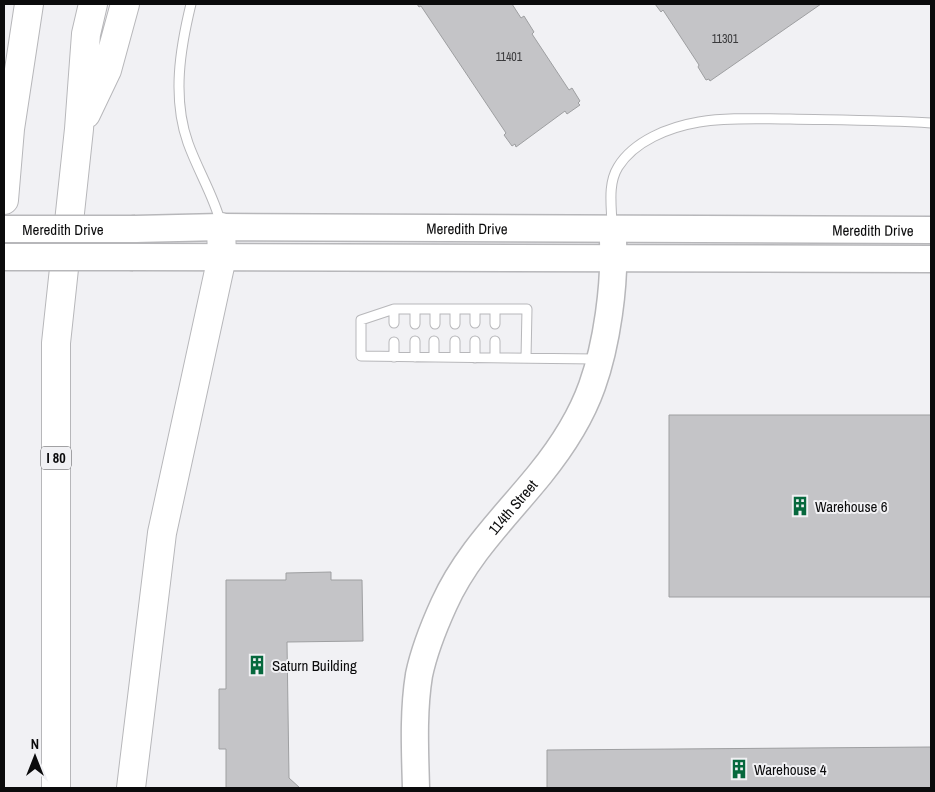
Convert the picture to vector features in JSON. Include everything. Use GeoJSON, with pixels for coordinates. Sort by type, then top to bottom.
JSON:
{"type":"FeatureCollection","features":[{"type":"Feature","properties":{"kind":"highway"},"geometry":{"type":"LineString","coordinates":[[4,200],[10,130],[29,4]]}},
{"type":"Feature","properties":{"kind":"highway","name":"I 80"},"geometry":{"type":"LineString","coordinates":[[56,788],[56,343],[79,129],[86,34],[93,4]]}},
{"type":"Feature","properties":{"kind":"highway"},"geometry":{"type":"LineString","coordinates":[[79,129],[107,70],[125,4]]}},
{"type":"Feature","properties":{"kind":"highway"},"geometry":{"type":"LineString","coordinates":[[131,788],[162,533],[222,257],[222,227]]}},
{"type":"Feature","properties":{"kind":"main road","name":"Meredith Drive"},"geometry":{"type":"LineString","coordinates":[[4,229],[222,227],[931,230]]}},
{"type":"Feature","properties":{"kind":"main road","name":"114th Street"},"geometry":{"type":"LineString","coordinates":[[416,788],[418,680],[445,604],[475,551],[539,475],[569,432],[592,386],[604,340],[614,258],[612,228]]}},
{"type":"Feature","properties":{"kind":"main road","name":"Meredith Drive"},"geometry":{"type":"LineString","coordinates":[[4,257],[931,259]]}},
{"type":"Feature","properties":{"kind":"lane"},"geometry":{"type":"LineString","coordinates":[[192,4],[183,39],[179,109],[187,141],[216,206],[222,227]]}},
{"type":"Feature","properties":{"kind":"lane"},"geometry":{"type":"LineString","coordinates":[[612,228],[612,181],[618,168],[629,154],[646,140],[667,132],[698,122],[740,119],[861,120],[931,123]]}},
{"type":"Feature","properties":{"kind":"lane"},"geometry":{"type":"LineString","coordinates":[[526,358],[527,309],[394,309],[361,320],[361,356],[599,359]]}},
{"type":"Feature","properties":{"kind":"lane"},"geometry":{"type":"LineString","coordinates":[[394,309],[394,323]]}},
{"type":"Feature","properties":{"kind":"lane"},"geometry":{"type":"LineString","coordinates":[[415,309],[415,324]]}},
{"type":"Feature","properties":{"kind":"lane"},"geometry":{"type":"LineString","coordinates":[[435,309],[435,324]]}},
{"type":"Feature","properties":{"kind":"lane"},"geometry":{"type":"LineString","coordinates":[[455,309],[455,324]]}},
{"type":"Feature","properties":{"kind":"lane"},"geometry":{"type":"LineString","coordinates":[[475,309],[475,323]]}},
{"type":"Feature","properties":{"kind":"lane"},"geometry":{"type":"LineString","coordinates":[[495,309],[495,324]]}},
{"type":"Feature","properties":{"kind":"lane"},"geometry":{"type":"LineString","coordinates":[[415,341],[415,357]]}},
{"type":"Feature","properties":{"kind":"lane"},"geometry":{"type":"LineString","coordinates":[[434,341],[434,357]]}},
{"type":"Feature","properties":{"kind":"lane"},"geometry":{"type":"LineString","coordinates":[[455,341],[455,358]]}},
{"type":"Feature","properties":{"kind":"lane"},"geometry":{"type":"LineString","coordinates":[[475,341],[475,358]]}},
{"type":"Feature","properties":{"kind":"lane"},"geometry":{"type":"LineString","coordinates":[[495,341],[495,358]]}},
{"type":"Feature","properties":{"kind":"lane"},"geometry":{"type":"LineString","coordinates":[[394,342],[394,357]]}},
{"type":"Feature","properties":{"kind":"building"},"geometry":{"type":"Polygon","coordinates":[[[417,4],[512,4],[521,18],[524,16],[534,32],[532,34],[569,90],[572,88],[580,101],[578,103],[580,105],[567,114],[565,111],[516,147],[515,144],[512,146],[504,135],[506,133],[421,6],[419,7],[417,4]]]}},
{"type":"Feature","properties":{"kind":"building"},"geometry":{"type":"Polygon","coordinates":[[[655,4],[821,4],[710,81],[709,79],[706,80],[698,67],[699,65],[663,10],[661,12],[655,4]]]}},
{"type":"Feature","properties":{"kind":"building","name":"Warehouse 6"},"geometry":{"type":"Polygon","coordinates":[[[669,415],[931,415],[931,597],[669,597],[669,415]]]}},
{"type":"Feature","properties":{"kind":"building","name":"Saturn Building"},"geometry":{"type":"Polygon","coordinates":[[[331,572],[331,580],[362,580],[363,641],[287,642],[289,778],[300,788],[226,788],[226,749],[219,749],[219,689],[226,689],[226,580],[286,580],[286,573],[331,572]]]}},
{"type":"Feature","properties":{"kind":"building","name":"Warehouse 4"},"geometry":{"type":"Polygon","coordinates":[[[931,747],[931,788],[547,788],[547,750],[931,747]]]}},
{"type":"Feature","properties":{"kind":"place","name":"Warehouse 6"},"geometry":{"type":"Point","coordinates":[800,506]}},
{"type":"Feature","properties":{"kind":"place","name":"Saturn Building"},"geometry":{"type":"Point","coordinates":[257,665]}},
{"type":"Feature","properties":{"kind":"place","name":"Warehouse 4"},"geometry":{"type":"Point","coordinates":[739,769]}}]}
